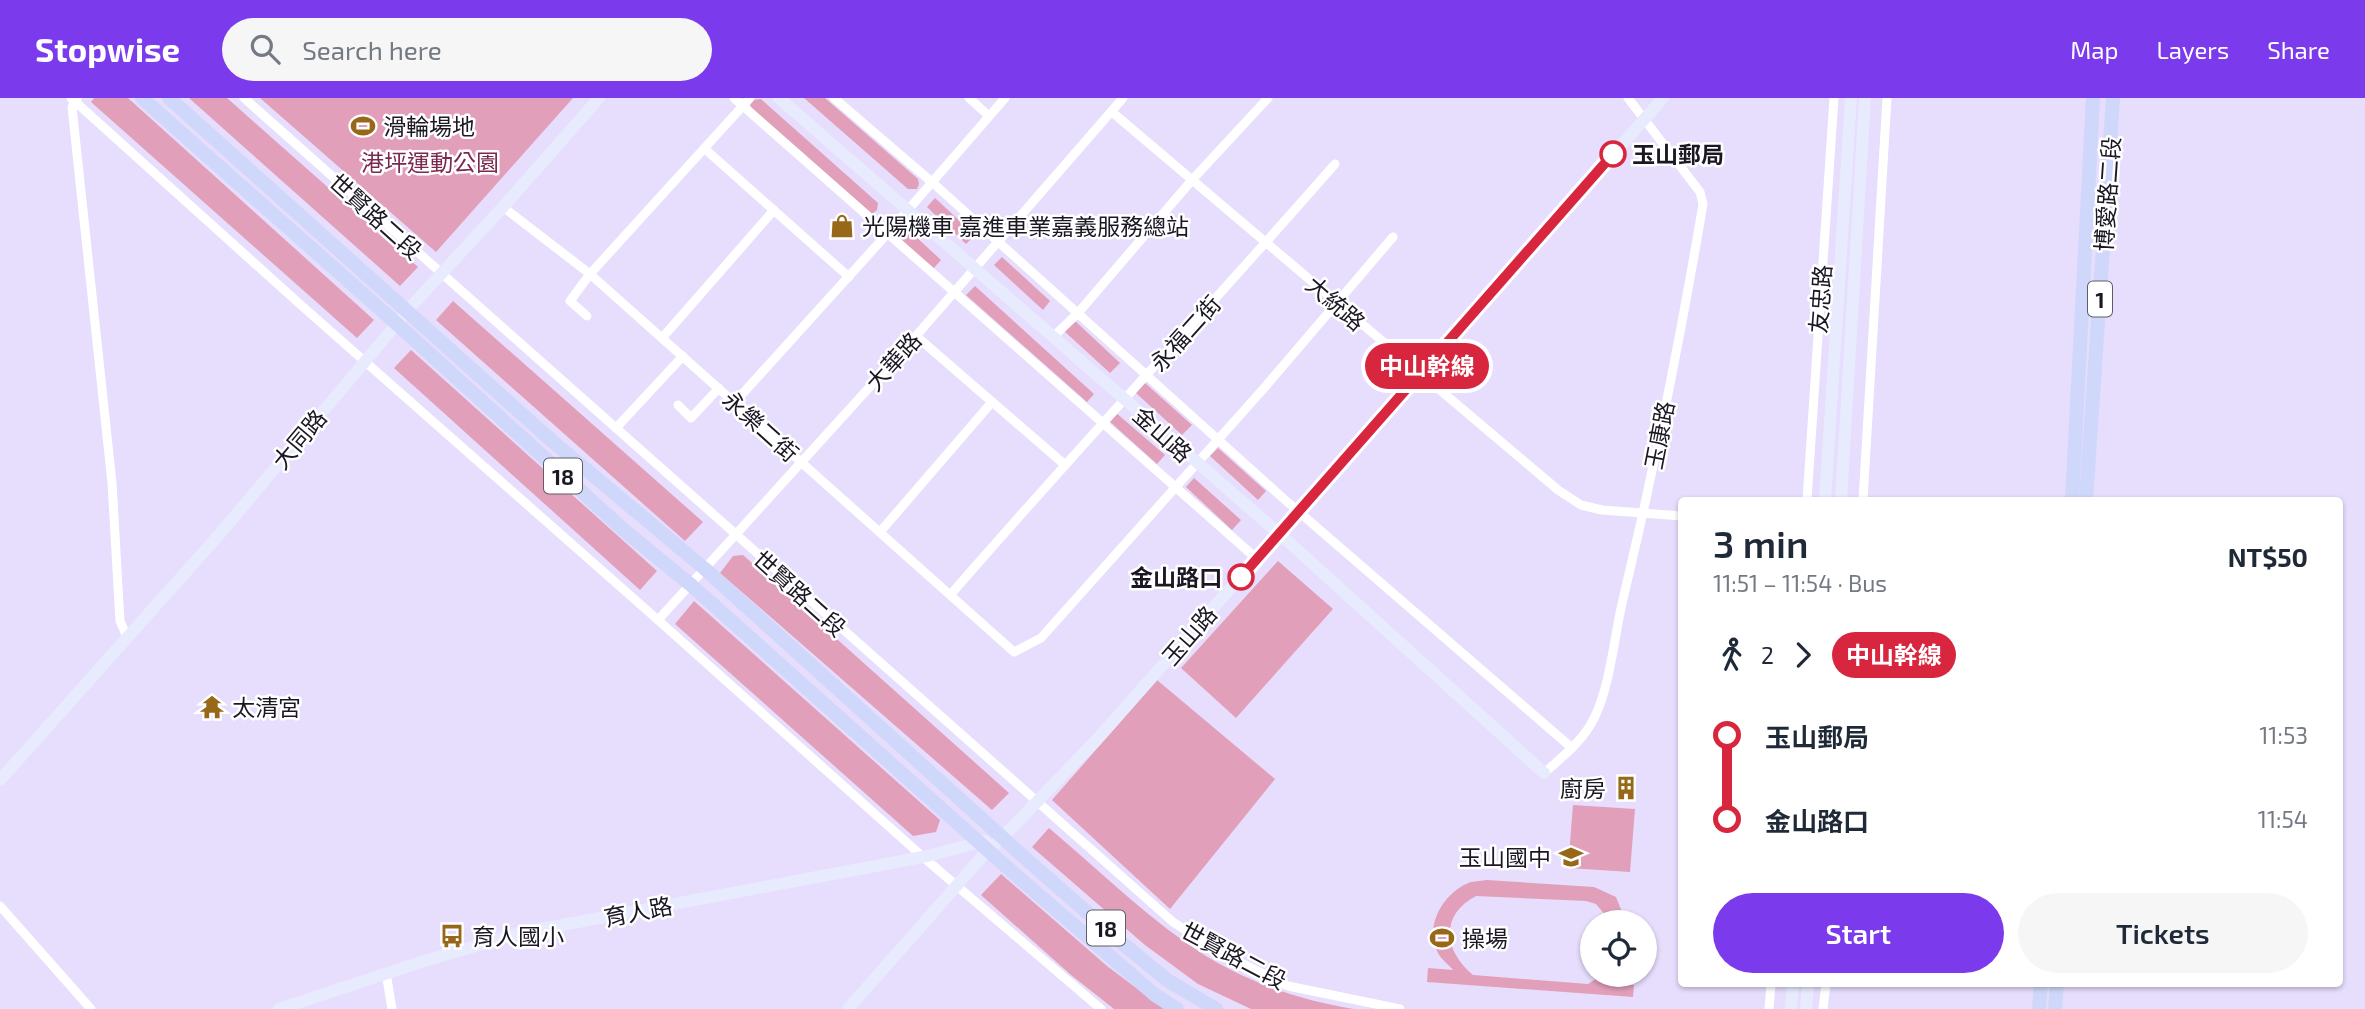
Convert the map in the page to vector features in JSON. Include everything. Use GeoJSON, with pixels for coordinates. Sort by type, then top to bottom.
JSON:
{"type":"FeatureCollection","features":[{"type":"Feature","properties":{"kind":"main road","name":"18"},"geometry":{"type":"LineString","coordinates":[[142,98],[625,531],[691,585],[1155,995],[1177,1009]]}},
{"type":"Feature","properties":{"kind":"main road","name":"世賢路二段"},"geometry":{"type":"LineString","coordinates":[[169,98],[552,441],[705,569],[1003,837],[1167,980],[1216,1009]]}},
{"type":"Feature","properties":{"kind":"main road","name":"博愛路二段"},"geometry":{"type":"LineString","coordinates":[[2072,497],[2093,98]]}},
{"type":"Feature","properties":{"kind":"main road","name":"博愛路二段"},"geometry":{"type":"LineString","coordinates":[[2087,497],[2113,98]]}},
{"type":"Feature","properties":{"kind":"main road"},"geometry":{"type":"LineString","coordinates":[[2039,1009],[2041,987]]}},
{"type":"Feature","properties":{"kind":"main road"},"geometry":{"type":"LineString","coordinates":[[2055,1009],[2057,987]]}},
{"type":"Feature","properties":{"kind":"street","name":"世賢路二段"},"geometry":{"type":"LineString","coordinates":[[244,98],[1174,922],[1219,952],[1289,986],[1400,1009]]}},
{"type":"Feature","properties":{"kind":"street","name":"大同路"},"geometry":{"type":"LineString","coordinates":[[0,780],[128,639],[407,310],[599,98]]}},
{"type":"Feature","properties":{"kind":"street","name":"金山路"},"geometry":{"type":"LineString","coordinates":[[734,98],[746,102],[888,233],[1257,559]]}},
{"type":"Feature","properties":{"kind":"street","name":"金山路"},"geometry":{"type":"LineString","coordinates":[[779,98],[1279,535],[1544,773]]}},
{"type":"Feature","properties":{"kind":"street","name":"金山路"},"geometry":{"type":"LineString","coordinates":[[834,98],[933,183],[1299,512],[1572,748]]}},
{"type":"Feature","properties":{"kind":"street"},"geometry":{"type":"LineString","coordinates":[[969,98],[989,116]]}},
{"type":"Feature","properties":{"kind":"street"},"geometry":{"type":"LineString","coordinates":[[735,402],[933,183],[1005,98]]}},
{"type":"Feature","properties":{"kind":"street","name":"大華路"},"geometry":{"type":"LineString","coordinates":[[658,620],[916,336],[1124,98]]}},
{"type":"Feature","properties":{"kind":"street"},"geometry":{"type":"LineString","coordinates":[[1053,337],[1268,98]]}},
{"type":"Feature","properties":{"kind":"street","name":"玉康路"},"geometry":{"type":"LineString","coordinates":[[1544,773],[1572,748],[1596,715],[1603,694],[1643,514],[1703,204],[1700,192],[1629,98]]}},
{"type":"Feature","properties":{"kind":"street","name":"玉山路"},"geometry":{"type":"LineString","coordinates":[[1003,837],[1100,736],[1663,98]]}},
{"type":"Feature","properties":{"kind":"street","name":"友忠路"},"geometry":{"type":"LineString","coordinates":[[1807,497],[1833,98]]}},
{"type":"Feature","properties":{"kind":"street","name":"友忠路"},"geometry":{"type":"LineString","coordinates":[[1825,497],[1851,98]]}},
{"type":"Feature","properties":{"kind":"street","name":"友忠路"},"geometry":{"type":"LineString","coordinates":[[1841,497],[1866,98]]}},
{"type":"Feature","properties":{"kind":"street"},"geometry":{"type":"LineString","coordinates":[[1863,497],[1887,98]]}},
{"type":"Feature","properties":{"kind":"street"},"geometry":{"type":"LineString","coordinates":[[128,639],[120,621],[112,483],[72,107],[75,99],[922,858],[1101,1009]]}},
{"type":"Feature","properties":{"kind":"street"},"geometry":{"type":"LineString","coordinates":[[587,316],[570,301],[590,274],[746,102]]}},
{"type":"Feature","properties":{"kind":"street","name":"大統路"},"geometry":{"type":"LineString","coordinates":[[1112,112],[1535,472],[1573,500],[1581,505],[1602,510],[1678,516]]}},
{"type":"Feature","properties":{"kind":"street"},"geometry":{"type":"LineString","coordinates":[[705,149],[849,277]]}},
{"type":"Feature","properties":{"kind":"street","name":"永福二街"},"geometry":{"type":"LineString","coordinates":[[951,594],[1064,464],[1148,375],[1335,164]]}},
{"type":"Feature","properties":{"kind":"street","name":"永樂二街"},"geometry":{"type":"LineString","coordinates":[[503,207],[590,274],[663,337],[1014,652],[1041,638],[1175,486]]}},
{"type":"Feature","properties":{"kind":"street"},"geometry":{"type":"LineString","coordinates":[[663,337],[774,210]]}},
{"type":"Feature","properties":{"kind":"street"},"geometry":{"type":"LineString","coordinates":[[1175,486],[1393,237]]}},
{"type":"Feature","properties":{"kind":"street"},"geometry":{"type":"LineString","coordinates":[[916,336],[1064,464]]}},
{"type":"Feature","properties":{"kind":"street"},"geometry":{"type":"LineString","coordinates":[[616,428],[684,356]]}},
{"type":"Feature","properties":{"kind":"street"},"geometry":{"type":"LineString","coordinates":[[678,405],[691,418],[719,388]]}},
{"type":"Feature","properties":{"kind":"street"},"geometry":{"type":"LineString","coordinates":[[880,532],[992,402]]}},
{"type":"Feature","properties":{"kind":"street","name":"育人路"},"geometry":{"type":"LineString","coordinates":[[279,1009],[386,973],[520,933],[984,846],[1003,837]]}},
{"type":"Feature","properties":{"kind":"street"},"geometry":{"type":"LineString","coordinates":[[848,1009],[956,886],[984,846]]}},
{"type":"Feature","properties":{"kind":"street"},"geometry":{"type":"LineString","coordinates":[[0,906],[91,1009]]}},
{"type":"Feature","properties":{"kind":"street"},"geometry":{"type":"LineString","coordinates":[[386,973],[392,1009]]}},
{"type":"Feature","properties":{"kind":"street"},"geometry":{"type":"LineString","coordinates":[[1769,1009],[1771,987]]}},
{"type":"Feature","properties":{"kind":"street"},"geometry":{"type":"LineString","coordinates":[[1791,1009],[1793,987]]}},
{"type":"Feature","properties":{"kind":"street"},"geometry":{"type":"LineString","coordinates":[[1806,1009],[1808,987]]}},
{"type":"Feature","properties":{"kind":"street"},"geometry":{"type":"LineString","coordinates":[[1823,1009],[1826,987]]}},
{"type":"Feature","properties":{"kind":"green space"},"geometry":{"type":"Polygon","coordinates":[[[94,98],[128,98],[374,320],[357,338],[91,102],[94,98]]]}},
{"type":"Feature","properties":{"kind":"green space"},"geometry":{"type":"Polygon","coordinates":[[[189,98],[227,98],[418,267],[400,286],[189,98]]]}},
{"type":"Feature","properties":{"kind":"green space","name":"港坪運動公園"},"geometry":{"type":"Polygon","coordinates":[[[260,98],[573,98],[436,252],[260,98]]]}},
{"type":"Feature","properties":{"kind":"green space"},"geometry":{"type":"Polygon","coordinates":[[[804,98],[825,98],[918,179],[917,189],[908,189],[804,98]]]}},
{"type":"Feature","properties":{"kind":"green space"},"geometry":{"type":"Polygon","coordinates":[[[761,99],[878,203],[877,210],[872,214],[753,111],[750,105],[753,100],[761,99]]]}},
{"type":"Feature","properties":{"kind":"green space"},"geometry":{"type":"Polygon","coordinates":[[[935,198],[975,235],[966,244],[927,207],[935,198]]]}},
{"type":"Feature","properties":{"kind":"green space"},"geometry":{"type":"Polygon","coordinates":[[[901,223],[941,260],[933,269],[893,232],[901,223]]]}},
{"type":"Feature","properties":{"kind":"green space"},"geometry":{"type":"Polygon","coordinates":[[[1002,257],[1050,301],[1043,310],[994,265],[1002,257]]]}},
{"type":"Feature","properties":{"kind":"green space"},"geometry":{"type":"Polygon","coordinates":[[[975,286],[1094,394],[1087,402],[966,295],[975,286]]]}},
{"type":"Feature","properties":{"kind":"green space"},"geometry":{"type":"Polygon","coordinates":[[[453,301],[703,522],[685,541],[436,320],[453,301]]]}},
{"type":"Feature","properties":{"kind":"green space"},"geometry":{"type":"Polygon","coordinates":[[[1073,319],[1120,363],[1110,373],[1063,330],[1073,319]]]}},
{"type":"Feature","properties":{"kind":"green space"},"geometry":{"type":"Polygon","coordinates":[[[411,350],[657,571],[640,590],[394,368],[411,350]]]}},
{"type":"Feature","properties":{"kind":"green space"},"geometry":{"type":"Polygon","coordinates":[[[1145,383],[1192,425],[1182,435],[1136,393],[1145,383]]]}},
{"type":"Feature","properties":{"kind":"green space"},"geometry":{"type":"Polygon","coordinates":[[[1115,412],[1165,455],[1157,464],[1108,420],[1115,412]]]}},
{"type":"Feature","properties":{"kind":"green space"},"geometry":{"type":"Polygon","coordinates":[[[1218,448],[1266,491],[1258,500],[1210,456],[1218,448]]]}},
{"type":"Feature","properties":{"kind":"green space"},"geometry":{"type":"Polygon","coordinates":[[[1194,478],[1241,520],[1232,530],[1186,487],[1194,478]]]}},
{"type":"Feature","properties":{"kind":"green space"},"geometry":{"type":"Polygon","coordinates":[[[743,555],[1009,793],[992,810],[720,573],[733,556],[743,555]]]}},
{"type":"Feature","properties":{"kind":"green space"},"geometry":{"type":"Polygon","coordinates":[[[1278,561],[1333,609],[1236,718],[1181,668],[1278,561]]]}},
{"type":"Feature","properties":{"kind":"green space"},"geometry":{"type":"Polygon","coordinates":[[[694,601],[940,820],[936,832],[913,836],[675,624],[694,601]]]}},
{"type":"Feature","properties":{"kind":"green space"},"geometry":{"type":"Polygon","coordinates":[[[1157,680],[1275,779],[1170,909],[1052,800],[1157,680]]]}},
{"type":"Feature","properties":{"kind":"green space"},"geometry":{"type":"Polygon","coordinates":[[[1573,805],[1635,809],[1630,872],[1568,868],[1573,805]]]}},
{"type":"Feature","properties":{"kind":"green space"},"geometry":{"type":"Polygon","coordinates":[[[1049,828],[1150,915],[1204,955],[1266,986],[1310,1000],[1354,1009],[1251,1009],[1198,984],[1145,945],[1032,847],[1049,828]]]}},
{"type":"Feature","properties":{"kind":"green space"},"geometry":{"type":"Polygon","coordinates":[[[1001,874],[1107,966],[1164,1009],[1114,1009],[1071,975],[981,895],[1001,874]]]}},
{"type":"Feature","properties":{"kind":"green space","name":"操場"},"geometry":{"type":"Polygon","coordinates":[[[1487,880],[1594,887],[1616,897],[1621,910],[1601,910],[1596,904],[1586,901],[1476,896],[1456,913],[1450,933],[1456,955],[1473,975],[1580,983],[1580,987],[1634,987],[1633,997],[1427,982],[1428,968],[1453,970],[1439,955],[1434,943],[1435,921],[1452,893],[1471,882],[1487,880]]]}},
{"type":"Feature","properties":{"kind":"bus line","name":"中山幹線"},"geometry":{"type":"LineString","coordinates":[[1241,577],[1613,154]]}},
{"type":"Feature","properties":{"kind":"place","name":"滑輪場地"},"geometry":{"type":"Point","coordinates":[363,126]}},
{"type":"Feature","properties":{"kind":"place","name":"玉山郵局"},"geometry":{"type":"Point","coordinates":[1613,154]}},
{"type":"Feature","properties":{"kind":"place","name":"光陽機車 嘉進車業嘉義服務總站"},"geometry":{"type":"Point","coordinates":[842,226]}},
{"type":"Feature","properties":{"kind":"place","name":"金山路口"},"geometry":{"type":"Point","coordinates":[1241,577]}},
{"type":"Feature","properties":{"kind":"place","name":"太清宮"},"geometry":{"type":"Point","coordinates":[212,707]}},
{"type":"Feature","properties":{"kind":"place","name":"廚房"},"geometry":{"type":"Point","coordinates":[1626,788]}},
{"type":"Feature","properties":{"kind":"place","name":"玉山國中"},"geometry":{"type":"Point","coordinates":[1571,857]}},
{"type":"Feature","properties":{"kind":"place","name":"育人國小"},"geometry":{"type":"Point","coordinates":[452,936]}},
{"type":"Feature","properties":{"kind":"place","name":"操場"},"geometry":{"type":"Point","coordinates":[1442,938]}}]}
